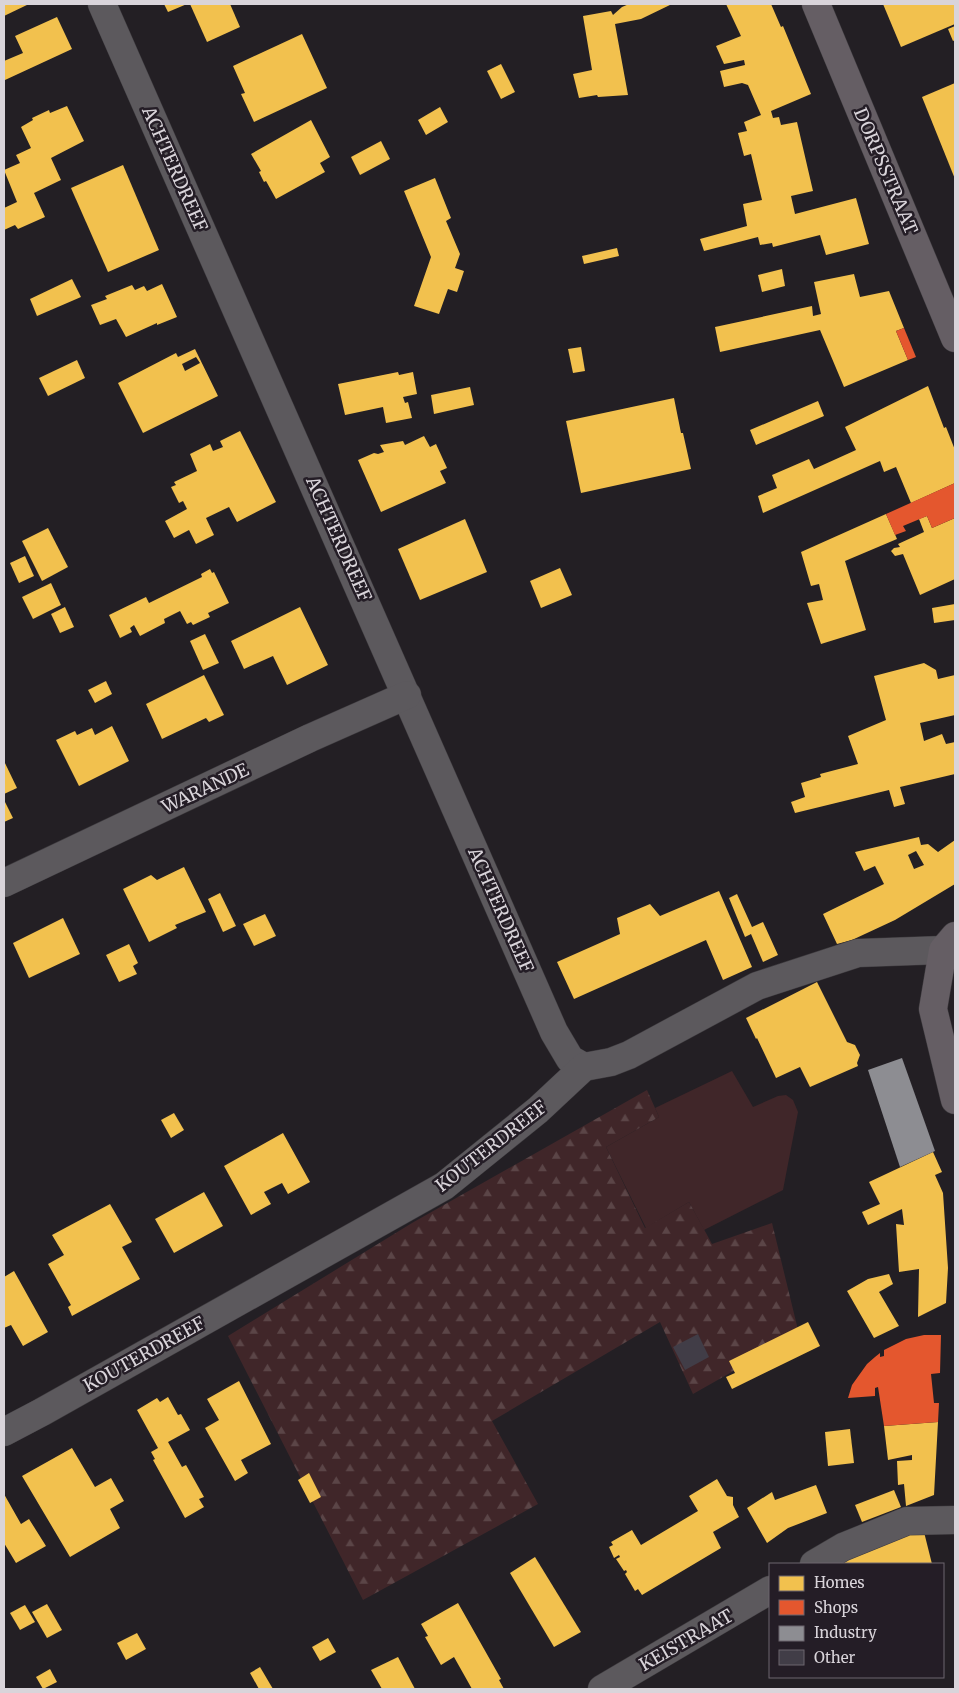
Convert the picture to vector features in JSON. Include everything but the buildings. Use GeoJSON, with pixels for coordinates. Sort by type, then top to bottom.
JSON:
{"type":"FeatureCollection","features":[{"type":"Feature","properties":{"kind":"street","name":"ACHTERDREEF"},"geometry":{"type":"LineString","coordinates":[[102,4],[554,1032],[570,1059],[584,1068]]}},
{"type":"Feature","properties":{"kind":"street","name":"DORPSSTRAAT"},"geometry":{"type":"LineString","coordinates":[[816,4],[955,338]]}},
{"type":"Feature","properties":{"kind":"street","name":"WARANDE"},"geometry":{"type":"LineString","coordinates":[[4,883],[310,738],[407,695]]}},
{"type":"Feature","properties":{"kind":"street","name":"KOUTERDREEF"},"geometry":{"type":"LineString","coordinates":[[4,1432],[444,1186],[538,1110],[584,1068],[611,1062],[629,1055],[766,983],[858,953],[949,943]]}},
{"type":"Feature","properties":{"kind":"street"},"geometry":{"type":"LineString","coordinates":[[949,943],[933,1010],[955,1100]]}},
{"type":"Feature","properties":{"kind":"street"},"geometry":{"type":"LineString","coordinates":[[816,1563],[843,1547],[907,1521],[955,1520]]}},
{"type":"Feature","properties":{"kind":"street","name":"KEISTRAAT"},"geometry":{"type":"LineString","coordinates":[[602,1689],[769,1591]]}},
{"type":"Feature","properties":{"kind":"green space"},"geometry":{"type":"Polygon","coordinates":[[[732,1071],[753,1107],[778,1096],[786,1095],[793,1100],[798,1112],[783,1190],[704,1230],[689,1202],[646,1228],[606,1147],[659,1117],[655,1108],[732,1071]]]}},
{"type":"Feature","properties":{"kind":"green space"},"geometry":{"type":"Polygon","coordinates":[[[647,1090],[659,1117],[606,1147],[645,1228],[689,1202],[712,1244],[772,1223],[799,1334],[693,1394],[660,1322],[492,1421],[538,1504],[363,1600],[228,1336],[412,1223],[647,1090]]]}}]}
